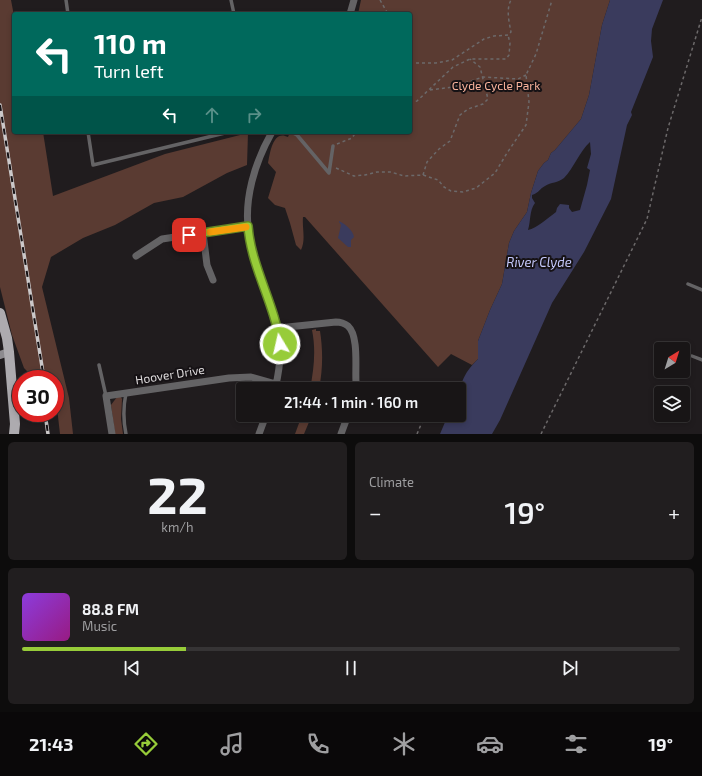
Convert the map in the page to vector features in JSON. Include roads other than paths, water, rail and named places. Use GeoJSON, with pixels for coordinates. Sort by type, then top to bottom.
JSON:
{"type":"FeatureCollection","features":[{"type":"Feature","properties":{"kind":"main road"},"geometry":{"type":"LineString","coordinates":[[0,313],[8,338],[5,353],[15,424],[14,434]]}},
{"type":"Feature","properties":{"kind":"street"},"geometry":{"type":"LineString","coordinates":[[351,12],[354,0]]}},
{"type":"Feature","properties":{"kind":"street"},"geometry":{"type":"LineString","coordinates":[[271,134],[264,147],[252,180],[247,210],[251,248],[278,328],[280,363],[276,382]]}},
{"type":"Feature","properties":{"kind":"street"},"geometry":{"type":"LineString","coordinates":[[136,256],[162,239],[248,226]]}},
{"type":"Feature","properties":{"kind":"street"},"geometry":{"type":"LineString","coordinates":[[203,233],[207,265],[213,280]]}},
{"type":"Feature","properties":{"kind":"street"},"geometry":{"type":"LineString","coordinates":[[278,328],[336,322],[348,325],[355,338],[356,382]]}},
{"type":"Feature","properties":{"kind":"street","name":"Hoover Drive"},"geometry":{"type":"LineString","coordinates":[[106,396],[229,378],[251,378],[263,382]]}},
{"type":"Feature","properties":{"kind":"street"},"geometry":{"type":"LineString","coordinates":[[106,396],[112,434]]}},
{"type":"Feature","properties":{"kind":"street"},"geometry":{"type":"LineString","coordinates":[[259,434],[263,422]]}},
{"type":"Feature","properties":{"kind":"street"},"geometry":{"type":"LineString","coordinates":[[340,434],[345,422]]}},
{"type":"Feature","properties":{"kind":"lane"},"geometry":{"type":"LineString","coordinates":[[66,0],[68,12]]}},
{"type":"Feature","properties":{"kind":"lane"},"geometry":{"type":"LineString","coordinates":[[231,0],[234,12]]}},
{"type":"Feature","properties":{"kind":"lane"},"geometry":{"type":"LineString","coordinates":[[88,134],[93,165],[221,134]]}},
{"type":"Feature","properties":{"kind":"lane"},"geometry":{"type":"LineString","coordinates":[[294,134],[329,173],[333,146]]}},
{"type":"Feature","properties":{"kind":"lane"},"geometry":{"type":"LineString","coordinates":[[688,284],[702,290]]}},
{"type":"Feature","properties":{"kind":"lane"},"geometry":{"type":"LineString","coordinates":[[692,356],[702,360]]}},
{"type":"Feature","properties":{"kind":"lane"},"geometry":{"type":"LineString","coordinates":[[99,366],[106,396]]}},
{"type":"Feature","properties":{"kind":"lane"},"geometry":{"type":"LineString","coordinates":[[126,393],[123,408],[126,434]]}},
{"type":"Feature","properties":{"kind":"water","name":"River Clyde"},"geometry":{"type":"Polygon","coordinates":[[[610,0],[663,0],[652,29],[651,41],[653,57],[627,125],[611,199],[584,252],[552,303],[500,420],[492,434],[440,434],[445,422],[466,422],[466,382],[462,382],[467,372],[478,359],[478,341],[502,284],[509,243],[514,231],[527,212],[538,171],[548,160],[551,153],[581,119],[589,95],[602,25],[610,0]],[[590,142],[564,178],[543,187],[537,193],[532,195],[535,203],[532,209],[528,230],[539,225],[556,212],[560,204],[569,205],[572,212],[580,210],[590,170],[587,168],[591,154],[590,142]]]}},
{"type":"Feature","properties":{"kind":"water"},"geometry":{"type":"Polygon","coordinates":[[[339,221],[344,224],[353,234],[354,237],[351,240],[351,247],[348,247],[338,238],[341,225],[339,221]]]}},
{"type":"Feature","properties":{"kind":"railway"},"geometry":{"type":"LineString","coordinates":[[0,105],[43,370]]}},
{"type":"Feature","properties":{"kind":"railway"},"geometry":{"type":"LineString","coordinates":[[46,422],[48,434]]}},
{"type":"Feature","properties":{"kind":"park label","name":"Clyde Cycle Park"},"geometry":{"type":"Point","coordinates":[496,86]}}]}
